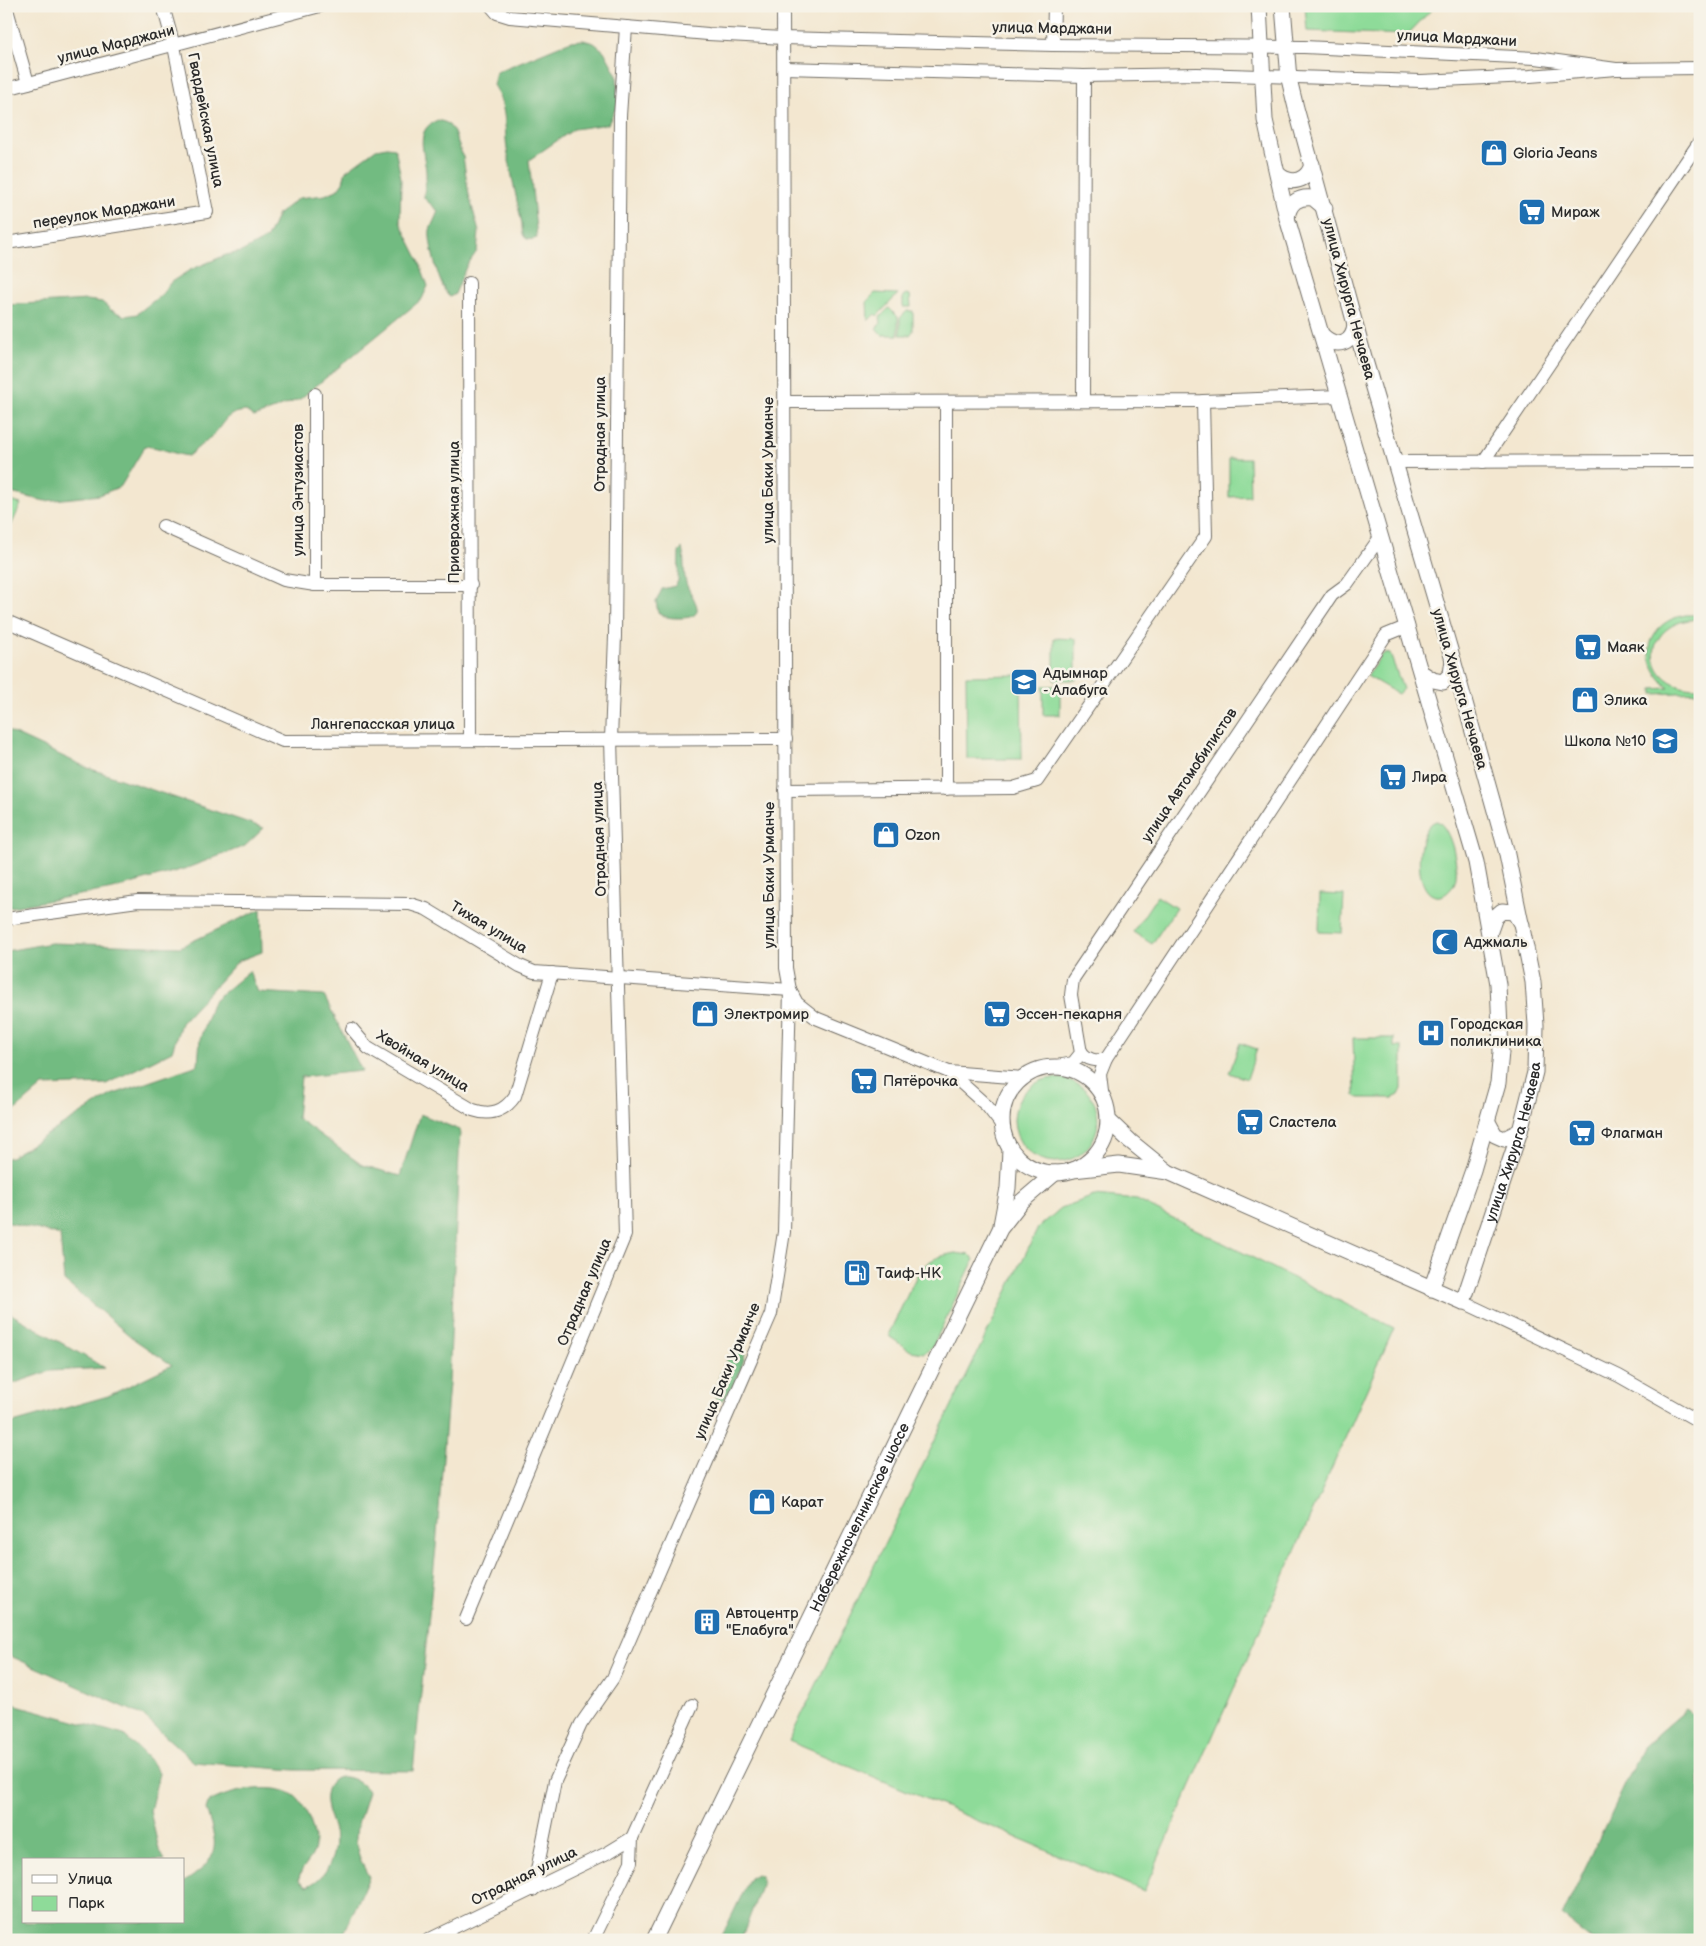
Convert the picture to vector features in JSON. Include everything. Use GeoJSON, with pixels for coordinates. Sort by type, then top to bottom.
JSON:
{"type":"FeatureCollection","features":[{"type":"Feature","properties":{"kind":"main road","name":"улица Хирурга Нечаева"},"geometry":{"type":"LineString","coordinates":[[1259,6],[1265,120],[1287,218],[1476,862],[1490,931],[1498,984],[1501,1052],[1498,1082],[1488,1122],[1431,1289]]}},
{"type":"Feature","properties":{"kind":"main road","name":"улица Хирурга Нечаева"},"geometry":{"type":"LineString","coordinates":[[1283,6],[1290,78],[1312,164],[1394,462],[1453,660],[1506,850],[1533,982],[1535,1072],[1520,1131],[1463,1302]]}},
{"type":"Feature","properties":{"kind":"main road"},"geometry":{"type":"LineString","coordinates":[[1278,174],[1287,180],[1298,180],[1308,174],[1312,164]]}},
{"type":"Feature","properties":{"kind":"main road"},"geometry":{"type":"LineString","coordinates":[[1287,218],[1292,203],[1298,199],[1314,198],[1325,208]]}},
{"type":"Feature","properties":{"kind":"main road"},"geometry":{"type":"LineString","coordinates":[[1323,336],[1336,344],[1344,342],[1350,338],[1355,324]]}},
{"type":"Feature","properties":{"kind":"main road"},"geometry":{"type":"LineString","coordinates":[[1422,673],[1433,680],[1443,682],[1451,674],[1453,660]]}},
{"type":"Feature","properties":{"kind":"main road"},"geometry":{"type":"LineString","coordinates":[[1490,931],[1495,917],[1502,911],[1514,912],[1523,926]]}},
{"type":"Feature","properties":{"kind":"main road"},"geometry":{"type":"LineString","coordinates":[[1073,1170],[1084,1164],[1098,1150],[1106,1132],[1108,1120],[1103,1099],[1090,1080],[1080,1074],[1058,1067],[1047,1068],[1023,1078],[1006,1098],[1001,1124],[1004,1138],[1010,1150],[1030,1167],[1054,1173],[1119,1165],[1168,1172]]}},
{"type":"Feature","properties":{"kind":"main road"},"geometry":{"type":"LineString","coordinates":[[1108,1120],[1130,1142],[1168,1172],[1463,1302]]}},
{"type":"Feature","properties":{"kind":"main road"},"geometry":{"type":"LineString","coordinates":[[1488,1122],[1494,1135],[1504,1139],[1520,1131]]}},
{"type":"Feature","properties":{"kind":"main road","name":"Набережночелнинское шоссе"},"geometry":{"type":"LineString","coordinates":[[1000,1229],[1008,1188],[1010,1150]]}},
{"type":"Feature","properties":{"kind":"main road","name":"Набережночелнинское шоссе"},"geometry":{"type":"LineString","coordinates":[[654,1940],[1000,1229],[1021,1202],[1054,1173]]}},
{"type":"Feature","properties":{"kind":"street"},"geometry":{"type":"LineString","coordinates":[[6,6],[28,83]]}},
{"type":"Feature","properties":{"kind":"street","name":"Гвардейская улица"},"geometry":{"type":"LineString","coordinates":[[163,6],[174,46],[207,212]]}},
{"type":"Feature","properties":{"kind":"street","name":"улица Марджани"},"geometry":{"type":"LineString","coordinates":[[491,6],[497,13],[510,17],[783,38],[1262,48],[1304,46],[1536,58],[1616,69]]}},
{"type":"Feature","properties":{"kind":"street","name":"улица Баки Урманче"},"geometry":{"type":"LineString","coordinates":[[533,1890],[555,1780],[580,1724],[613,1678],[772,1314],[784,1232],[790,990],[786,968],[783,6]]}},
{"type":"Feature","properties":{"kind":"street"},"geometry":{"type":"LineString","coordinates":[[1053,44],[1054,6]]}},
{"type":"Feature","properties":{"kind":"street","name":"улица Марджани"},"geometry":{"type":"LineString","coordinates":[[6,89],[174,46],[314,7]]}},
{"type":"Feature","properties":{"kind":"street","name":"Отрадная улица"},"geometry":{"type":"LineString","coordinates":[[466,1618],[625,1235],[620,978],[611,739],[615,636],[620,116],[626,27]]}},
{"type":"Feature","properties":{"kind":"street","name":"улица Марджани"},"geometry":{"type":"LineString","coordinates":[[784,68],[1084,76],[1197,74],[1421,81],[1530,76],[1616,69],[1700,68]]}},
{"type":"Feature","properties":{"kind":"street"},"geometry":{"type":"LineString","coordinates":[[1083,400],[1084,76]]}},
{"type":"Feature","properties":{"kind":"street"},"geometry":{"type":"LineString","coordinates":[[1483,462],[1700,141]]}},
{"type":"Feature","properties":{"kind":"street","name":"переулок Марджани"},"geometry":{"type":"LineString","coordinates":[[6,243],[207,212]]}},
{"type":"Feature","properties":{"kind":"street","name":"Приовражная улица"},"geometry":{"type":"LineString","coordinates":[[469,283],[470,739]]}},
{"type":"Feature","properties":{"kind":"street","name":"улица Энтузиастов"},"geometry":{"type":"LineString","coordinates":[[314,585],[315,394]]}},
{"type":"Feature","properties":{"kind":"street"},"geometry":{"type":"LineString","coordinates":[[784,402],[1203,401],[1340,396]]}},
{"type":"Feature","properties":{"kind":"street"},"geometry":{"type":"LineString","coordinates":[[785,790],[1013,788],[1037,781],[1206,536],[1203,401]]}},
{"type":"Feature","properties":{"kind":"street"},"geometry":{"type":"LineString","coordinates":[[946,403],[946,789]]}},
{"type":"Feature","properties":{"kind":"street"},"geometry":{"type":"LineString","coordinates":[[1394,462],[1700,460]]}},
{"type":"Feature","properties":{"kind":"street"},"geometry":{"type":"LineString","coordinates":[[163,526],[284,580],[314,585],[471,585]]}},
{"type":"Feature","properties":{"kind":"street","name":"улица Автомобилистов"},"geometry":{"type":"LineString","coordinates":[[1081,1051],[1071,996],[1072,979],[1332,595],[1348,584],[1381,536]]}},
{"type":"Feature","properties":{"kind":"street","name":"Лангепасская улица"},"geometry":{"type":"LineString","coordinates":[[6,621],[283,741],[786,739]]}},
{"type":"Feature","properties":{"kind":"street"},"geometry":{"type":"LineString","coordinates":[[1103,1099],[1100,1074],[1106,1059],[1386,635],[1408,626]]}},
{"type":"Feature","properties":{"kind":"street","name":"Тихая улица"},"geometry":{"type":"LineString","coordinates":[[6,919],[138,901],[410,904],[426,909],[520,966],[534,972],[790,990]]}},
{"type":"Feature","properties":{"kind":"street","name":"Хвойная улица"},"geometry":{"type":"LineString","coordinates":[[352,1029],[368,1048],[473,1110],[483,1113],[501,1110],[509,1105],[515,1096],[552,973]]}},
{"type":"Feature","properties":{"kind":"street"},"geometry":{"type":"LineString","coordinates":[[790,990],[805,1011],[816,1018],[949,1072],[1023,1078]]}},
{"type":"Feature","properties":{"kind":"street"},"geometry":{"type":"LineString","coordinates":[[1047,1068],[1073,1063],[1081,1051],[1084,1056],[1094,1060],[1106,1059]]}},
{"type":"Feature","properties":{"kind":"street"},"geometry":{"type":"LineString","coordinates":[[949,1072],[987,1106],[1001,1124]]}},
{"type":"Feature","properties":{"kind":"street"},"geometry":{"type":"LineString","coordinates":[[1463,1302],[1619,1376],[1700,1422]]}},
{"type":"Feature","properties":{"kind":"street"},"geometry":{"type":"LineString","coordinates":[[593,1940],[631,1862],[632,1838],[692,1705]]}},
{"type":"Feature","properties":{"kind":"street","name":"Отрадная улица"},"geometry":{"type":"LineString","coordinates":[[428,1940],[609,1852],[632,1838]]}},
{"type":"Feature","properties":{"kind":"green space"},"geometry":{"type":"Polygon","coordinates":[[[1305,6],[1435,6],[1407,35],[1307,31],[1305,6]]]}},
{"type":"Feature","properties":{"kind":"green space"},"geometry":{"type":"Polygon","coordinates":[[[583,40],[594,43],[604,51],[617,75],[618,104],[608,124],[574,129],[529,160],[537,238],[527,239],[523,232],[508,155],[505,119],[498,94],[493,85],[496,72],[571,41],[583,40]]]}},
{"type":"Feature","properties":{"kind":"green space"},"geometry":{"type":"Polygon","coordinates":[[[438,120],[447,123],[453,130],[463,157],[469,195],[479,232],[477,251],[466,267],[455,294],[450,297],[442,286],[431,244],[430,230],[438,211],[424,198],[426,174],[423,135],[431,124],[438,120]]]}},
{"type":"Feature","properties":{"kind":"green space"},"geometry":{"type":"Polygon","coordinates":[[[395,148],[401,178],[400,222],[418,258],[428,286],[422,299],[300,399],[254,417],[246,411],[230,416],[213,435],[188,456],[145,446],[121,486],[100,495],[45,501],[6,492],[6,305],[87,300],[102,302],[111,310],[125,316],[137,314],[162,294],[171,282],[190,270],[226,255],[241,252],[267,238],[278,214],[299,198],[325,195],[337,190],[343,182],[346,171],[376,149],[395,148]]]}},
{"type":"Feature","properties":{"kind":"green space"},"geometry":{"type":"Polygon","coordinates":[[[875,293],[898,294],[877,316],[875,314],[868,321],[867,301],[875,293]]]}},
{"type":"Feature","properties":{"kind":"green space"},"geometry":{"type":"Polygon","coordinates":[[[906,294],[910,295],[911,307],[903,307],[903,296],[906,294]]]}},
{"type":"Feature","properties":{"kind":"green space"},"geometry":{"type":"Polygon","coordinates":[[[889,308],[898,317],[898,335],[882,335],[876,328],[881,323],[880,317],[889,308]]]}},
{"type":"Feature","properties":{"kind":"green space"},"geometry":{"type":"Polygon","coordinates":[[[907,311],[913,311],[913,331],[910,335],[900,335],[900,318],[907,311]]]}},
{"type":"Feature","properties":{"kind":"green space"},"geometry":{"type":"Polygon","coordinates":[[[1229,458],[1249,458],[1250,496],[1229,497],[1229,458]]]}},
{"type":"Feature","properties":{"kind":"green space"},"geometry":{"type":"Polygon","coordinates":[[[6,500],[21,504],[6,537],[6,500]]]}},
{"type":"Feature","properties":{"kind":"green space"},"geometry":{"type":"Polygon","coordinates":[[[682,548],[686,583],[697,610],[690,617],[668,617],[658,612],[656,602],[662,589],[675,586],[678,581],[679,552],[682,548]]]}},
{"type":"Feature","properties":{"kind":"green space"},"geometry":{"type":"Polygon","coordinates":[[[1686,615],[1700,615],[1700,619],[1680,622],[1665,630],[1657,642],[1654,655],[1657,667],[1666,678],[1680,686],[1700,688],[1700,692],[1653,694],[1653,689],[1669,688],[1659,678],[1653,667],[1650,645],[1654,635],[1661,626],[1672,619],[1686,615]]]}},
{"type":"Feature","properties":{"kind":"green space"},"geometry":{"type":"Polygon","coordinates":[[[1054,638],[1076,639],[1076,680],[1054,680],[1054,638]]]}},
{"type":"Feature","properties":{"kind":"green space"},"geometry":{"type":"Polygon","coordinates":[[[1385,653],[1390,654],[1403,689],[1398,694],[1367,676],[1385,653]]]}},
{"type":"Feature","properties":{"kind":"green space"},"geometry":{"type":"Polygon","coordinates":[[[1021,675],[1022,759],[967,759],[966,676],[1021,675]]]}},
{"type":"Feature","properties":{"kind":"green space"},"geometry":{"type":"Polygon","coordinates":[[[1043,686],[1060,686],[1060,715],[1043,715],[1043,686]]]}},
{"type":"Feature","properties":{"kind":"green space"},"geometry":{"type":"Polygon","coordinates":[[[6,730],[88,768],[264,828],[245,846],[187,868],[113,889],[6,908],[6,730]]]}},
{"type":"Feature","properties":{"kind":"green space"},"geometry":{"type":"Polygon","coordinates":[[[1437,821],[1447,832],[1453,850],[1456,870],[1453,886],[1440,896],[1431,894],[1424,887],[1419,862],[1420,848],[1424,835],[1429,826],[1437,821]]]}},
{"type":"Feature","properties":{"kind":"green space"},"geometry":{"type":"Polygon","coordinates":[[[1320,894],[1344,895],[1342,933],[1319,932],[1320,894]]]}},
{"type":"Feature","properties":{"kind":"green space"},"geometry":{"type":"Polygon","coordinates":[[[1157,896],[1176,908],[1152,944],[1133,932],[1157,896]]]}},
{"type":"Feature","properties":{"kind":"green space"},"geometry":{"type":"Polygon","coordinates":[[[261,909],[262,952],[238,961],[181,1023],[172,1051],[106,1084],[43,1086],[6,1118],[6,951],[51,943],[180,947],[261,909]]]}},
{"type":"Feature","properties":{"kind":"green space"},"geometry":{"type":"Polygon","coordinates":[[[249,971],[258,992],[324,996],[362,1071],[301,1077],[297,1118],[362,1165],[400,1176],[420,1114],[460,1130],[449,1383],[436,1547],[413,1771],[294,1770],[194,1762],[142,1715],[6,1654],[6,1425],[108,1396],[172,1365],[135,1340],[64,1281],[60,1235],[6,1222],[6,1158],[11,1157],[111,1095],[198,1065],[200,1039],[213,1001],[249,971]]]}},
{"type":"Feature","properties":{"kind":"green space"},"geometry":{"type":"Polygon","coordinates":[[[1353,1038],[1394,1038],[1394,1047],[1402,1047],[1402,1089],[1399,1095],[1393,1098],[1359,1098],[1355,1095],[1353,1038]]]}},
{"type":"Feature","properties":{"kind":"green space"},"geometry":{"type":"Polygon","coordinates":[[[1240,1043],[1257,1049],[1247,1079],[1229,1073],[1240,1043]]]}},
{"type":"Feature","properties":{"kind":"green space"},"geometry":{"type":"Polygon","coordinates":[[[1056,1078],[1072,1081],[1086,1090],[1095,1104],[1098,1120],[1095,1136],[1086,1150],[1072,1159],[1056,1162],[1040,1159],[1026,1150],[1017,1136],[1014,1120],[1017,1104],[1026,1090],[1040,1081],[1056,1078]]]}},
{"type":"Feature","properties":{"kind":"green space"},"geometry":{"type":"Polygon","coordinates":[[[1094,1196],[1137,1200],[1394,1328],[1144,1891],[789,1741],[1038,1228],[1061,1208],[1094,1196]]]}},
{"type":"Feature","properties":{"kind":"green space"},"geometry":{"type":"Polygon","coordinates":[[[955,1253],[970,1255],[974,1259],[972,1264],[932,1348],[924,1353],[911,1351],[890,1337],[889,1333],[919,1271],[935,1259],[955,1253]]]}},
{"type":"Feature","properties":{"kind":"green space"},"geometry":{"type":"Polygon","coordinates":[[[6,1311],[105,1368],[50,1371],[6,1386],[6,1311]]]}},
{"type":"Feature","properties":{"kind":"green space"},"geometry":{"type":"Polygon","coordinates":[[[740,1347],[745,1354],[740,1372],[727,1395],[723,1400],[718,1400],[715,1397],[721,1371],[735,1348],[740,1347]]]}},
{"type":"Feature","properties":{"kind":"green space"},"geometry":{"type":"Polygon","coordinates":[[[6,1702],[124,1735],[148,1758],[159,1773],[150,1811],[159,1850],[164,1858],[22,1858],[22,1924],[185,1924],[185,1881],[209,1861],[214,1847],[213,1833],[206,1809],[208,1803],[240,1791],[254,1789],[280,1790],[291,1794],[299,1800],[305,1809],[312,1826],[315,1842],[313,1853],[302,1870],[299,1880],[307,1886],[320,1878],[325,1871],[334,1848],[334,1832],[326,1800],[328,1786],[337,1778],[344,1777],[357,1781],[368,1791],[358,1825],[356,1843],[362,1863],[369,1877],[341,1940],[6,1940],[6,1702]]]}},
{"type":"Feature","properties":{"kind":"green space"},"geometry":{"type":"Polygon","coordinates":[[[1687,1709],[1700,1719],[1700,1940],[1592,1940],[1562,1917],[1643,1747],[1687,1709]]]}},
{"type":"Feature","properties":{"kind":"green space"},"geometry":{"type":"Polygon","coordinates":[[[756,1874],[760,1876],[762,1884],[741,1940],[720,1940],[750,1878],[756,1874]]]}},
{"type":"Feature","properties":{"kind":"place","name":"Gloria Jeans"},"geometry":{"type":"Point","coordinates":[1494,153]}},
{"type":"Feature","properties":{"kind":"place","name":"Мираж"},"geometry":{"type":"Point","coordinates":[1532,212]}},
{"type":"Feature","properties":{"kind":"place","name":"Маяк"},"geometry":{"type":"Point","coordinates":[1588,647]}},
{"type":"Feature","properties":{"kind":"place","name":"Адымнар - Алабуга"},"geometry":{"type":"Point","coordinates":[1024,682]}},
{"type":"Feature","properties":{"kind":"place","name":"Элика"},"geometry":{"type":"Point","coordinates":[1585,700]}},
{"type":"Feature","properties":{"kind":"place","name":"Школа №10"},"geometry":{"type":"Point","coordinates":[1665,741]}},
{"type":"Feature","properties":{"kind":"place","name":"Лира"},"geometry":{"type":"Point","coordinates":[1393,777]}},
{"type":"Feature","properties":{"kind":"place","name":"Ozon"},"geometry":{"type":"Point","coordinates":[886,835]}},
{"type":"Feature","properties":{"kind":"place","name":"Аджмаль"},"geometry":{"type":"Point","coordinates":[1445,942]}},
{"type":"Feature","properties":{"kind":"place","name":"Электромир"},"geometry":{"type":"Point","coordinates":[705,1014]}},
{"type":"Feature","properties":{"kind":"place","name":"Эссен-пекарня"},"geometry":{"type":"Point","coordinates":[997,1014]}},
{"type":"Feature","properties":{"kind":"place","name":"Городская поликлиника"},"geometry":{"type":"Point","coordinates":[1431,1033]}},
{"type":"Feature","properties":{"kind":"place","name":"Пятёрочка"},"geometry":{"type":"Point","coordinates":[864,1081]}},
{"type":"Feature","properties":{"kind":"place","name":"Сластела"},"geometry":{"type":"Point","coordinates":[1250,1122]}},
{"type":"Feature","properties":{"kind":"place","name":"Флагман"},"geometry":{"type":"Point","coordinates":[1582,1133]}},
{"type":"Feature","properties":{"kind":"place","name":"Таиф-НК"},"geometry":{"type":"Point","coordinates":[857,1273]}},
{"type":"Feature","properties":{"kind":"place","name":"Карат"},"geometry":{"type":"Point","coordinates":[762,1502]}},
{"type":"Feature","properties":{"kind":"place","name":"Автоцентр \"Елабуга\""},"geometry":{"type":"Point","coordinates":[707,1622]}}]}
